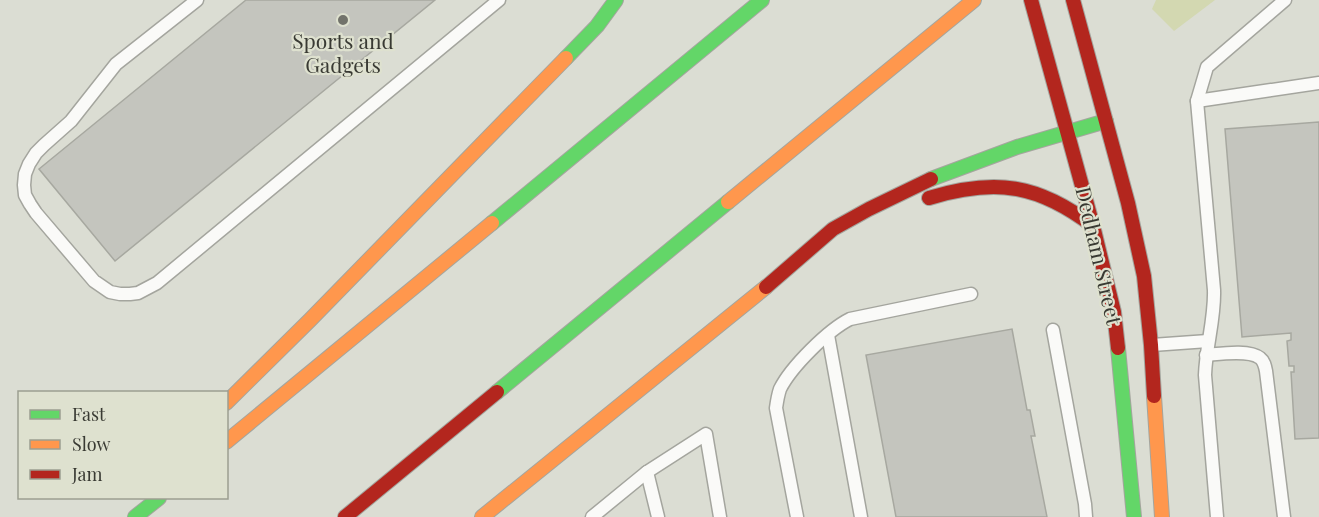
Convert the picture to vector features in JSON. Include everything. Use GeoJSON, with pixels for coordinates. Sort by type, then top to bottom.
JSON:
{"type":"FeatureCollection","features":[{"type":"Feature","properties":{"kind":"main road"},"geometry":{"type":"LineString","coordinates":[[228,440],[762,0]]}},
{"type":"Feature","properties":{"kind":"main road"},"geometry":{"type":"LineString","coordinates":[[345,517],[974,0]]}},
{"type":"Feature","properties":{"kind":"main road","name":"Dedham Street"},"geometry":{"type":"LineString","coordinates":[[1073,0],[1106,121],[1144,276],[1134,346],[1134,517]]}},
{"type":"Feature","properties":{"kind":"main road"},"geometry":{"type":"LineString","coordinates":[[228,401],[623,1]]}},
{"type":"Feature","properties":{"kind":"main road","name":"Dedham Street"},"geometry":{"type":"LineString","coordinates":[[1032,1],[1114,312],[1134,346],[1162,517]]}},
{"type":"Feature","properties":{"kind":"main road"},"geometry":{"type":"LineString","coordinates":[[482,517],[783,273],[826,234],[886,200],[958,167],[1106,121]]}},
{"type":"Feature","properties":{"kind":"main road"},"geometry":{"type":"LineString","coordinates":[[914,206],[929,198],[964,188],[1003,186],[1047,198],[1064,206],[1093,226]]}},
{"type":"Feature","properties":{"kind":"main road"},"geometry":{"type":"LineString","coordinates":[[783,273],[825,254]]}},
{"type":"Feature","properties":{"kind":"main road"},"geometry":{"type":"LineString","coordinates":[[123,517],[139,499]]}},
{"type":"Feature","properties":{"kind":"main road"},"geometry":{"type":"LineString","coordinates":[[135,517],[158,499]]}},
{"type":"Feature","properties":{"kind":"lane"},"geometry":{"type":"LineString","coordinates":[[197,0],[116,64],[71,121],[36,153],[28,164],[25,174],[26,195],[36,213],[94,281],[110,292],[130,294],[148,289],[157,283],[499,0]]}},
{"type":"Feature","properties":{"kind":"lane"},"geometry":{"type":"LineString","coordinates":[[1217,517],[1204,375],[1214,290],[1197,101],[1207,67],[1285,0]]}},
{"type":"Feature","properties":{"kind":"lane"},"geometry":{"type":"LineString","coordinates":[[1197,101],[1319,83]]}},
{"type":"Feature","properties":{"kind":"lane"},"geometry":{"type":"LineString","coordinates":[[797,517],[776,408],[784,382],[792,371],[842,323],[858,316],[971,294]]}},
{"type":"Feature","properties":{"kind":"lane"},"geometry":{"type":"LineString","coordinates":[[1053,330],[1086,517]]}},
{"type":"Feature","properties":{"kind":"lane"},"geometry":{"type":"LineString","coordinates":[[828,335],[861,517]]}},
{"type":"Feature","properties":{"kind":"lane"},"geometry":{"type":"LineString","coordinates":[[1134,346],[1208,341]]}},
{"type":"Feature","properties":{"kind":"lane"},"geometry":{"type":"LineString","coordinates":[[1206,355],[1246,353],[1259,357],[1264,363],[1284,517]]}},
{"type":"Feature","properties":{"kind":"lane"},"geometry":{"type":"LineString","coordinates":[[592,517],[647,472],[706,434],[720,517]]}},
{"type":"Feature","properties":{"kind":"lane"},"geometry":{"type":"LineString","coordinates":[[647,472],[658,517]]}},
{"type":"Feature","properties":{"kind":"green space"},"geometry":{"type":"Polygon","coordinates":[[[1156,0],[1215,0],[1174,31],[1152,9],[1156,0]]]}},
{"type":"Feature","properties":{"kind":"building"},"geometry":{"type":"Polygon","coordinates":[[[246,0],[435,0],[115,261],[39,169],[246,0]]]}},
{"type":"Feature","properties":{"kind":"building"},"geometry":{"type":"Polygon","coordinates":[[[1319,122],[1319,438],[1295,439],[1291,372],[1294,372],[1294,366],[1289,366],[1287,341],[1291,340],[1291,333],[1242,337],[1225,129],[1319,122]]]}},
{"type":"Feature","properties":{"kind":"building"},"geometry":{"type":"Polygon","coordinates":[[[1012,329],[1027,410],[1030,410],[1035,436],[1031,436],[1047,517],[896,517],[866,355],[1012,329]]]}},
{"type":"Feature","properties":{"kind":"traffic: fast"},"geometry":{"type":"LineString","coordinates":[[566,58],[597,26],[616,0]]}},
{"type":"Feature","properties":{"kind":"traffic: fast"},"geometry":{"type":"LineString","coordinates":[[492,223],[762,0]]}},
{"type":"Feature","properties":{"kind":"traffic: fast"},"geometry":{"type":"LineString","coordinates":[[931,179],[1017,147],[1106,121]]}},
{"type":"Feature","properties":{"kind":"traffic: fast"},"geometry":{"type":"LineString","coordinates":[[497,392],[728,202]]}},
{"type":"Feature","properties":{"kind":"traffic: fast"},"geometry":{"type":"LineString","coordinates":[[1118,348],[1134,517]]}},
{"type":"Feature","properties":{"kind":"traffic: fast"},"geometry":{"type":"LineString","coordinates":[[135,517],[158,499]]}},
{"type":"Feature","properties":{"kind":"traffic: slow"},"geometry":{"type":"LineString","coordinates":[[728,202],[974,0]]}},
{"type":"Feature","properties":{"kind":"traffic: slow"},"geometry":{"type":"LineString","coordinates":[[228,401],[566,58]]}},
{"type":"Feature","properties":{"kind":"traffic: slow"},"geometry":{"type":"LineString","coordinates":[[228,440],[492,223]]}},
{"type":"Feature","properties":{"kind":"traffic: slow"},"geometry":{"type":"LineString","coordinates":[[482,517],[766,287]]}},
{"type":"Feature","properties":{"kind":"traffic: slow"},"geometry":{"type":"LineString","coordinates":[[1154,396],[1162,517]]}},
{"type":"Feature","properties":{"kind":"traffic: jam"},"geometry":{"type":"LineString","coordinates":[[1031,0],[1093,226],[1114,312],[1118,348]]}},
{"type":"Feature","properties":{"kind":"traffic: jam"},"geometry":{"type":"LineString","coordinates":[[1073,0],[1128,203],[1144,276],[1154,396]]}},
{"type":"Feature","properties":{"kind":"traffic: jam"},"geometry":{"type":"LineString","coordinates":[[766,287],[833,229],[931,179]]}},
{"type":"Feature","properties":{"kind":"traffic: jam"},"geometry":{"type":"LineString","coordinates":[[929,198],[975,188],[1015,189],[1034,193],[1053,201],[1093,226]]}},
{"type":"Feature","properties":{"kind":"traffic: jam"},"geometry":{"type":"LineString","coordinates":[[345,517],[497,392]]}},
{"type":"Feature","properties":{"kind":"place","name":"Sports and Gadgets"},"geometry":{"type":"Point","coordinates":[343,20]}}]}
